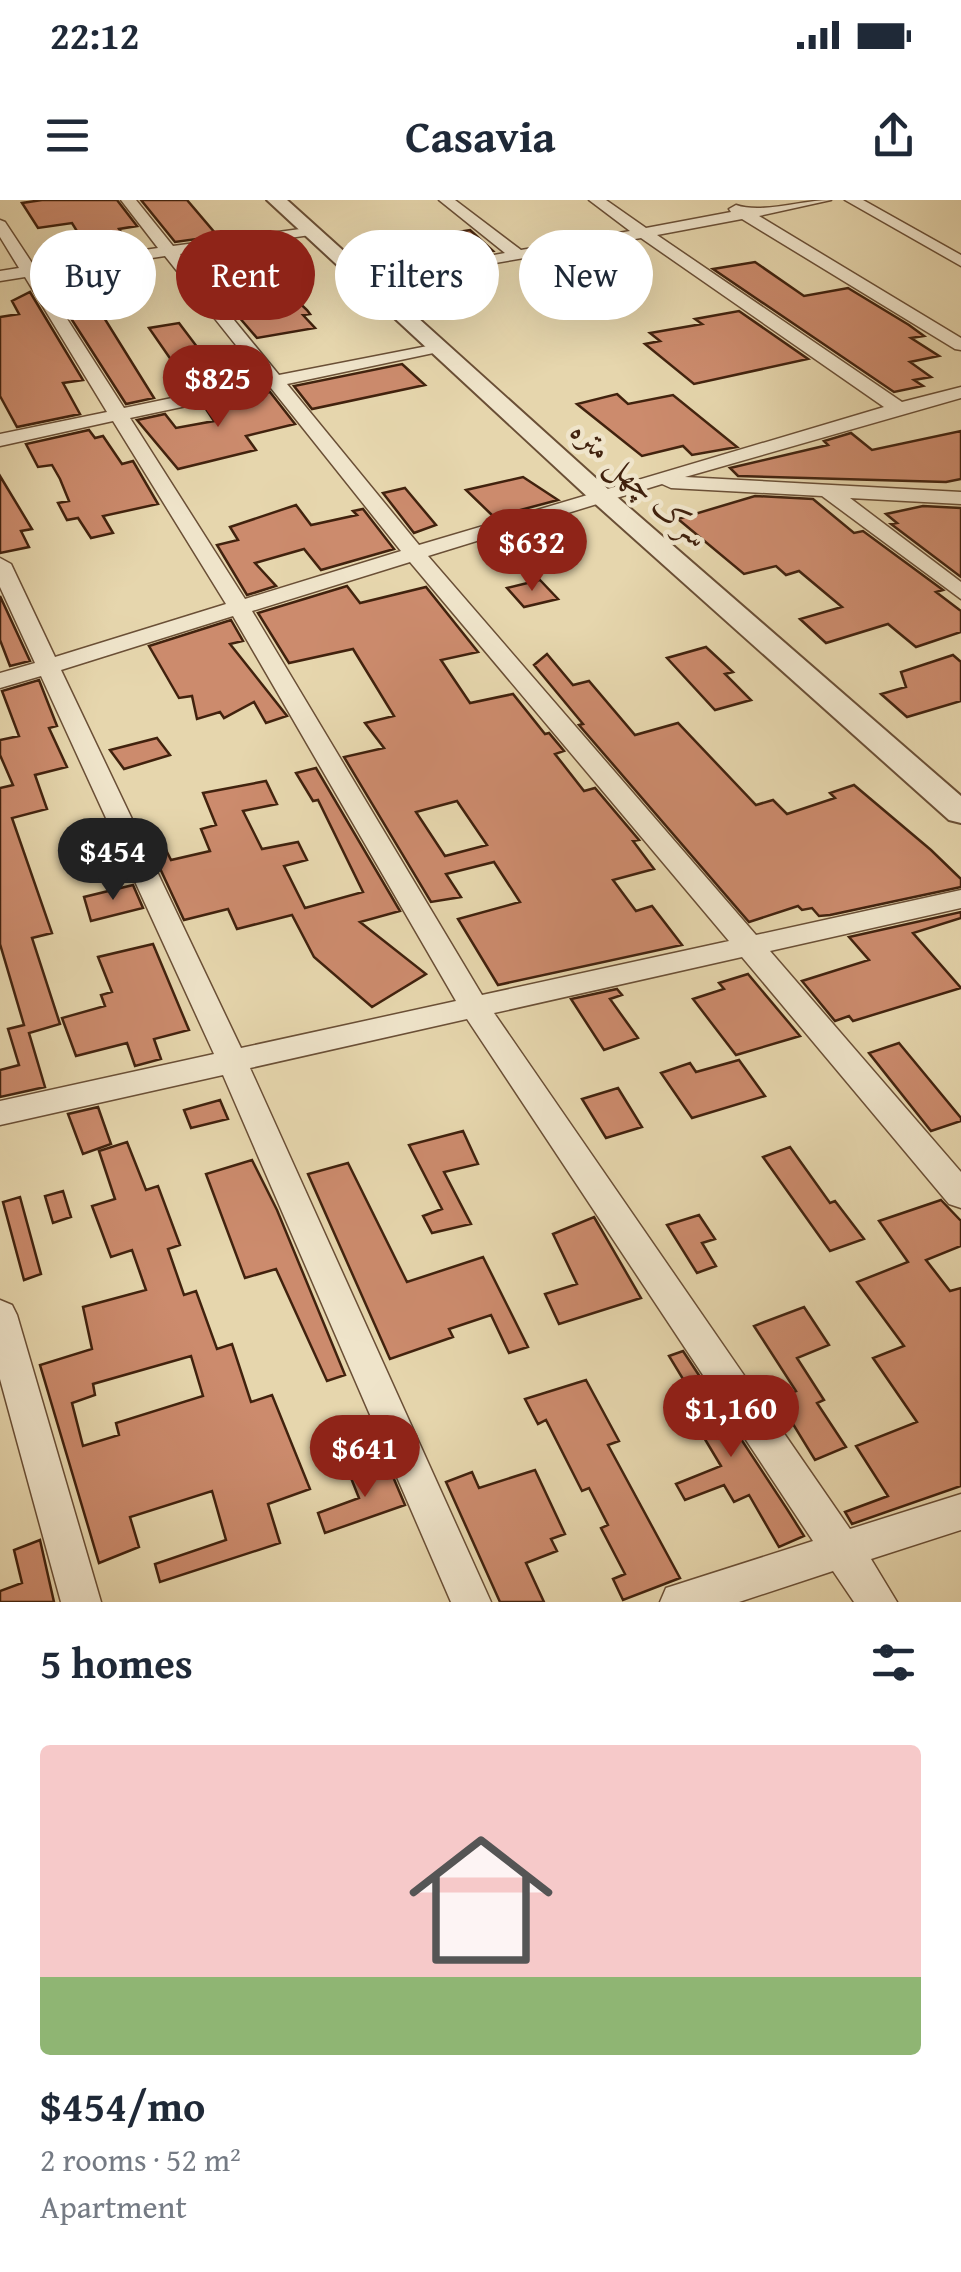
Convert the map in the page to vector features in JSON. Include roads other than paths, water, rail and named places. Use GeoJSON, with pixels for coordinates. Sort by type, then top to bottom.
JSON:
{"type":"FeatureCollection","features":[{"type":"Feature","properties":{"kind":"street"},"geometry":{"type":"LineString","coordinates":[[128,200],[413,552],[961,1195]]}},
{"type":"Feature","properties":{"kind":"street","name":"سرک چهل متره"},"geometry":{"type":"LineString","coordinates":[[276,200],[310,230]]}},
{"type":"Feature","properties":{"kind":"street"},"geometry":{"type":"LineString","coordinates":[[446,200],[517,255]]}},
{"type":"Feature","properties":{"kind":"street"},"geometry":{"type":"LineString","coordinates":[[596,200],[638,230]]}},
{"type":"Feature","properties":{"kind":"street"},"geometry":{"type":"LineString","coordinates":[[722,200],[961,345]]}},
{"type":"Feature","properties":{"kind":"street"},"geometry":{"type":"LineString","coordinates":[[652,230],[824,200]]}},
{"type":"Feature","properties":{"kind":"street"},"geometry":{"type":"LineString","coordinates":[[852,200],[961,261]]}},
{"type":"Feature","properties":{"kind":"street"},"geometry":{"type":"LineString","coordinates":[[0,225],[30,271],[0,276]]}},
{"type":"Feature","properties":{"kind":"street","name":"سرک چهل متره"},"geometry":{"type":"LineString","coordinates":[[315,235],[335,253]]}},
{"type":"Feature","properties":{"kind":"street"},"geometry":{"type":"LineString","coordinates":[[653,240],[897,407]]}},
{"type":"Feature","properties":{"kind":"street"},"geometry":{"type":"LineString","coordinates":[[156,253],[176,250]]}},
{"type":"Feature","properties":{"kind":"street"},"geometry":{"type":"LineString","coordinates":[[499,258],[517,255]]}},
{"type":"Feature","properties":{"kind":"street"},"geometry":{"type":"LineString","coordinates":[[60,320],[238,604],[475,1009],[877,1602]]}},
{"type":"Feature","properties":{"kind":"street","name":"سرک چهل متره"},"geometry":{"type":"LineString","coordinates":[[407,320],[600,496],[961,813]]}},
{"type":"Feature","properties":{"kind":"street"},"geometry":{"type":"LineString","coordinates":[[0,440],[437,347]]}},
{"type":"Feature","properties":{"kind":"street"},"geometry":{"type":"LineString","coordinates":[[0,681],[238,604],[650,480],[961,392]]}},
{"type":"Feature","properties":{"kind":"street"},"geometry":{"type":"LineString","coordinates":[[650,480],[961,498]]}},
{"type":"Feature","properties":{"kind":"street"},"geometry":{"type":"LineString","coordinates":[[824,488],[961,592]]}},
{"type":"Feature","properties":{"kind":"street"},"geometry":{"type":"LineString","coordinates":[[0,564],[44,666],[231,1059],[471,1602]]}},
{"type":"Feature","properties":{"kind":"street"},"geometry":{"type":"LineString","coordinates":[[0,1113],[961,899]]}},
{"type":"Feature","properties":{"kind":"street"},"geometry":{"type":"LineString","coordinates":[[0,1314],[80,1602]]}},
{"type":"Feature","properties":{"kind":"street"},"geometry":{"type":"LineString","coordinates":[[680,1602],[961,1512]]}}]}
